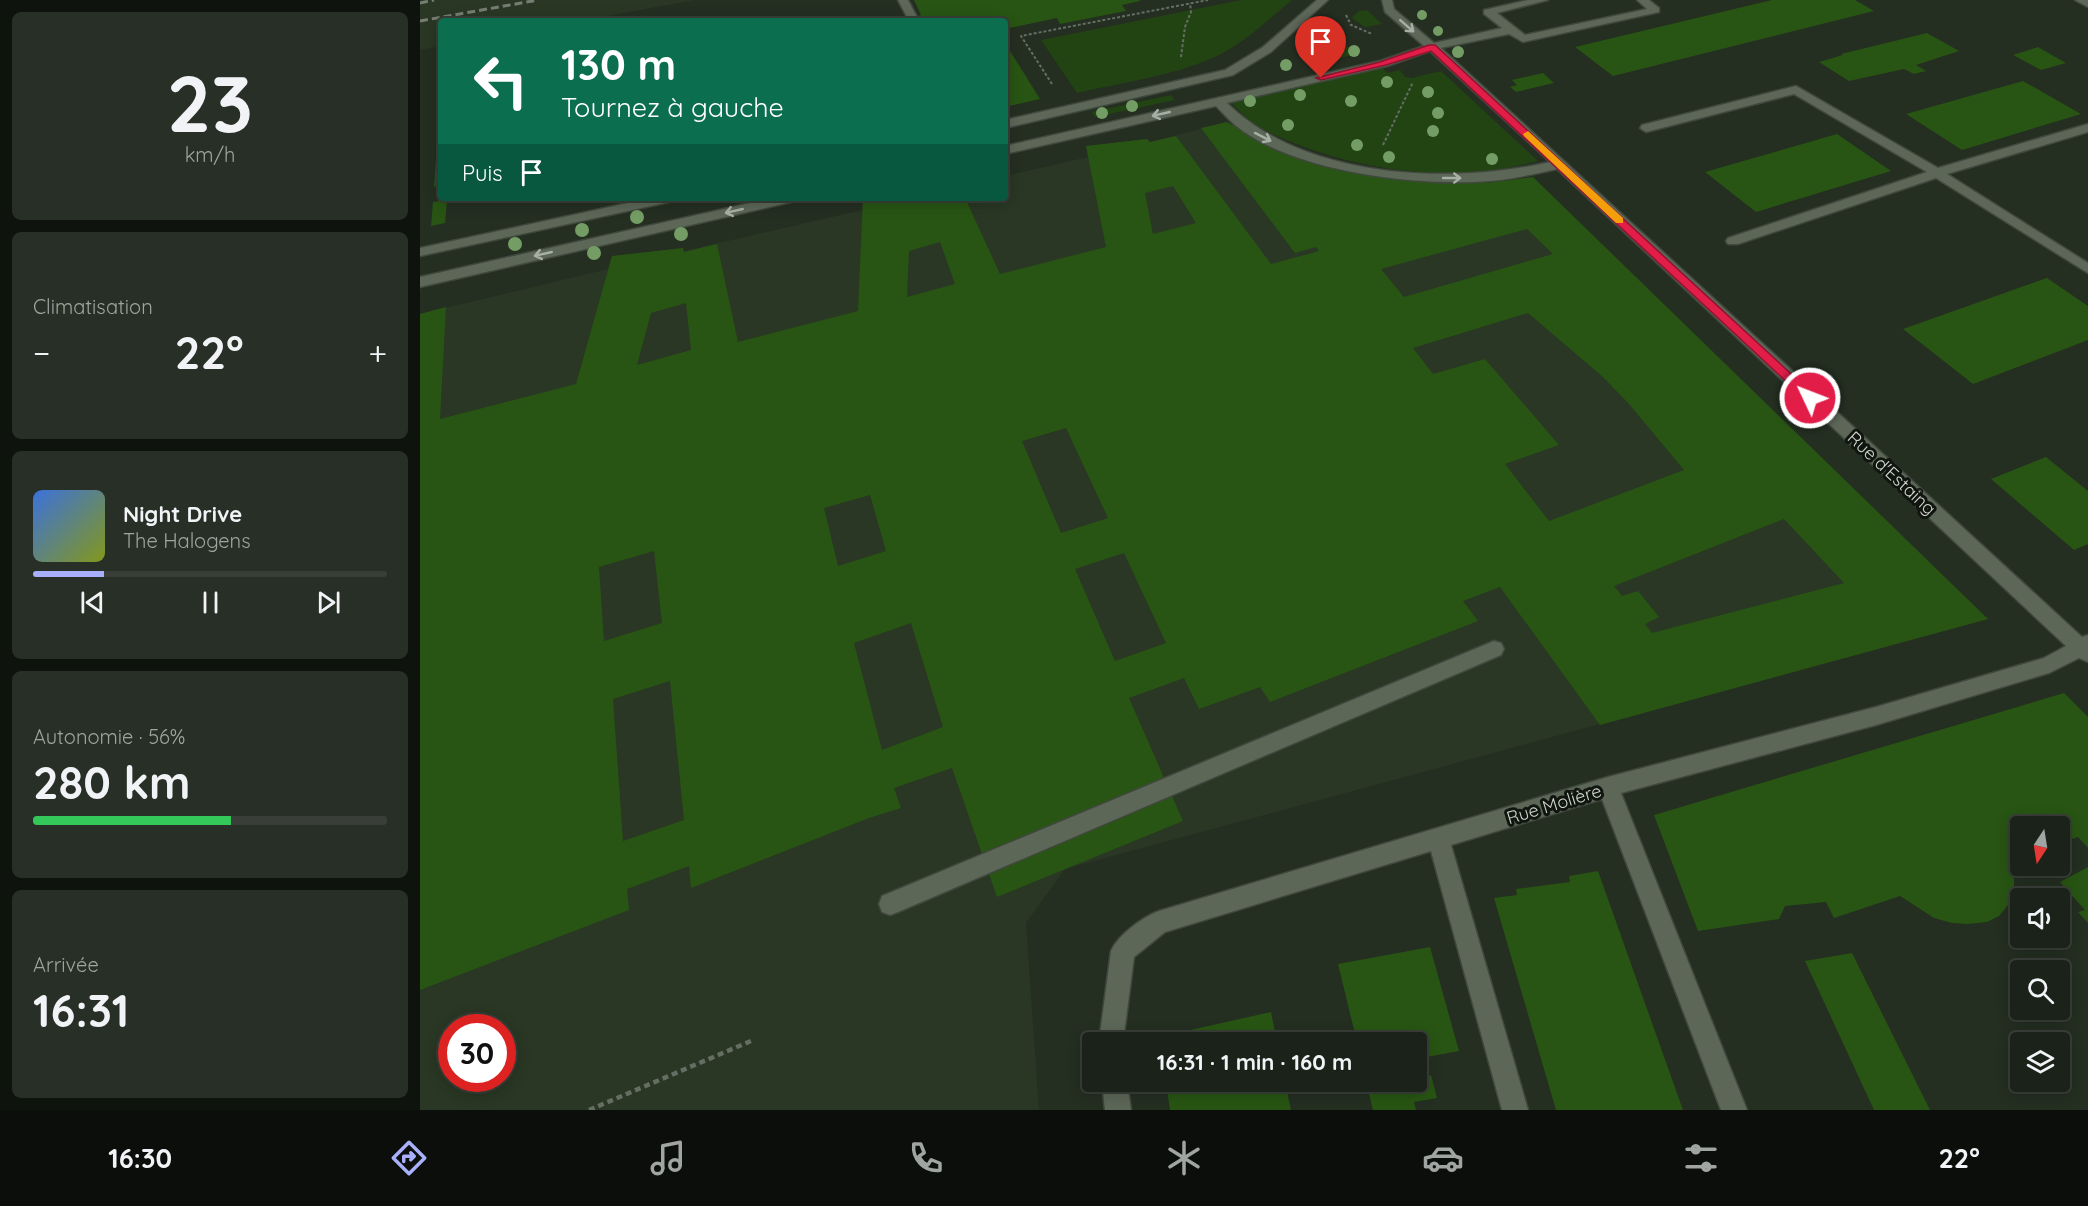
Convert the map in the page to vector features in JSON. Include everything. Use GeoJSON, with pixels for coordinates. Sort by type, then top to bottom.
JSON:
{"type":"FeatureCollection","features":[{"type":"Feature","properties":{"kind":"street"},"geometry":{"type":"LineString","coordinates":[[903,0],[912,18]]}},
{"type":"Feature","properties":{"kind":"street"},"geometry":{"type":"LineString","coordinates":[[1008,123],[1229,73],[1245,66],[1270,49],[1323,0]]}},
{"type":"Feature","properties":{"kind":"street","name":"Rue d'Estaing"},"geometry":{"type":"LineString","coordinates":[[1387,0],[1389,10],[1560,164],[2085,648]]}},
{"type":"Feature","properties":{"kind":"street"},"geometry":{"type":"LineString","coordinates":[[1543,0],[1485,9],[1523,39],[1655,10],[1642,0]]}},
{"type":"Feature","properties":{"kind":"street"},"geometry":{"type":"LineString","coordinates":[[2080,0],[2088,4]]}},
{"type":"Feature","properties":{"kind":"street"},"geometry":{"type":"LineString","coordinates":[[1008,149],[1383,64],[1432,47],[1510,30]]}},
{"type":"Feature","properties":{"kind":"street"},"geometry":{"type":"LineString","coordinates":[[1646,128],[1796,90],[1937,173],[2088,269]]}},
{"type":"Feature","properties":{"kind":"street"},"geometry":{"type":"LineString","coordinates":[[1061,99],[1080,133]]}},
{"type":"Feature","properties":{"kind":"street"},"geometry":{"type":"LineString","coordinates":[[1218,101],[1229,116],[1274,142],[1325,160],[1370,170],[1403,176],[1480,178],[1514,175],[1560,164]]}},
{"type":"Feature","properties":{"kind":"street"},"geometry":{"type":"LineString","coordinates":[[1733,241],[1937,173],[2088,128]]}},
{"type":"Feature","properties":{"kind":"street"},"geometry":{"type":"LineString","coordinates":[[420,252],[655,201]]}},
{"type":"Feature","properties":{"kind":"street"},"geometry":{"type":"LineString","coordinates":[[420,282],[777,201]]}},
{"type":"Feature","properties":{"kind":"street","name":"Rue Molière"},"geometry":{"type":"LineString","coordinates":[[1112,1032],[1123,951],[1159,922],[1608,787],[1876,716],[2049,665],[2085,648]]}},
{"type":"Feature","properties":{"kind":"street"},"geometry":{"type":"LineString","coordinates":[[890,904],[1494,649]]}},
{"type":"Feature","properties":{"kind":"street"},"geometry":{"type":"LineString","coordinates":[[1608,787],[1734,1110]]}},
{"type":"Feature","properties":{"kind":"street"},"geometry":{"type":"LineString","coordinates":[[1438,838],[1515,1110]]}},
{"type":"Feature","properties":{"kind":"street"},"geometry":{"type":"LineString","coordinates":[[1116,1092],[1119,1110]]}},
{"type":"Feature","properties":{"kind":"path"},"geometry":{"type":"LineString","coordinates":[[1061,99],[1021,36],[1208,0]]}},
{"type":"Feature","properties":{"kind":"path"},"geometry":{"type":"LineString","coordinates":[[1184,64],[1180,57],[1181,41],[1191,12],[1190,3]]}},
{"type":"Feature","properties":{"kind":"path"},"geometry":{"type":"LineString","coordinates":[[1347,10],[1346,19],[1351,25],[1376,36],[1368,50],[1390,69],[1402,66],[1414,83],[1370,170]]}},
{"type":"Feature","properties":{"kind":"path"},"geometry":{"type":"LineString","coordinates":[[589,1110],[752,1041]]}},
{"type":"Feature","properties":{"kind":"shaded area"},"geometry":{"type":"Polygon","coordinates":[[[420,0],[696,0],[596,18],[438,18],[438,47],[420,50],[420,0]]]}},
{"type":"Feature","properties":{"kind":"shaded area"},"geometry":{"type":"Polygon","coordinates":[[[1227,122],[1265,144],[1345,171],[1426,182],[1509,181],[1988,619],[1065,869],[1026,923],[1039,1110],[420,1110],[420,314],[608,269],[612,256],[683,248],[684,251],[862,210],[863,201],[1008,201],[1008,175],[1088,157],[1086,146],[1147,139],[1150,142],[1227,122]]]}},
{"type":"Feature","properties":{"kind":"green space"},"geometry":{"type":"Polygon","coordinates":[[[1241,0],[1292,0],[1239,44],[1219,55],[1167,73],[1077,93],[1041,40],[1241,0]]]}},
{"type":"Feature","properties":{"kind":"green space"},"geometry":{"type":"Polygon","coordinates":[[[1367,10],[1382,24],[1365,27],[1352,18],[1359,11],[1367,10]]]}},
{"type":"Feature","properties":{"kind":"green space"},"geometry":{"type":"Polygon","coordinates":[[[1326,45],[1352,47],[1359,50],[1334,60],[1318,63],[1306,62],[1318,49],[1326,45]]]}},
{"type":"Feature","properties":{"kind":"green space"},"geometry":{"type":"Polygon","coordinates":[[[1382,67],[1387,73],[1400,70],[1405,77],[1412,78],[1441,71],[1538,161],[1477,172],[1415,172],[1383,168],[1353,162],[1282,138],[1254,124],[1229,101],[1382,67]]]}},
{"type":"Feature","properties":{"kind":"green space"},"geometry":{"type":"Polygon","coordinates":[[[1171,95],[1175,100],[1095,117],[1092,112],[1171,95]]]}},
{"type":"Feature","properties":{"kind":"building"},"geometry":{"type":"Polygon","coordinates":[[[914,0],[1140,0],[1122,5],[1126,11],[1060,24],[1057,18],[1008,28],[1008,18],[914,17],[921,15],[914,0]]]}},
{"type":"Feature","properties":{"kind":"building"},"geometry":{"type":"Polygon","coordinates":[[[1772,0],[1855,0],[1874,11],[1613,76],[1575,47],[1772,0]]]}},
{"type":"Feature","properties":{"kind":"building"},"geometry":{"type":"Polygon","coordinates":[[[1927,33],[1959,51],[1916,65],[1926,71],[1914,74],[1904,69],[1849,81],[1819,62],[1843,55],[1841,54],[1927,33]]]}},
{"type":"Feature","properties":{"kind":"building"},"geometry":{"type":"Polygon","coordinates":[[[2038,47],[2066,63],[2041,70],[2013,55],[2038,47]]]}},
{"type":"Feature","properties":{"kind":"building"},"geometry":{"type":"Polygon","coordinates":[[[1008,48],[1040,99],[1008,106],[1008,48]]]}},
{"type":"Feature","properties":{"kind":"building"},"geometry":{"type":"Polygon","coordinates":[[[1543,73],[1554,83],[1516,92],[1510,87],[1517,85],[1512,80],[1543,73]]]}},
{"type":"Feature","properties":{"kind":"building"},"geometry":{"type":"Polygon","coordinates":[[[2023,81],[2081,114],[1962,150],[1906,114],[2023,81]]]}},
{"type":"Feature","properties":{"kind":"building"},"geometry":{"type":"Polygon","coordinates":[[[1227,122],[1265,144],[1345,171],[1426,182],[1486,183],[1533,177],[1988,619],[1600,725],[1500,587],[1463,601],[1478,621],[1270,702],[1260,687],[1199,709],[1184,678],[1129,698],[1183,821],[997,897],[952,768],[894,788],[901,808],[869,818],[691,888],[689,866],[627,889],[629,910],[420,990],[420,314],[446,307],[440,419],[576,384],[612,256],[683,248],[684,252],[717,244],[738,342],[858,311],[863,201],[966,201],[1000,274],[1106,247],[1086,146],[1147,139],[1150,142],[1176,136],[1271,264],[1319,251],[1316,247],[1295,253],[1201,128],[1227,122]],[[1173,186],[1145,193],[1153,234],[1196,223],[1173,186]],[[1527,229],[1381,269],[1404,297],[1553,254],[1527,229]],[[940,242],[909,251],[907,297],[955,284],[940,242]],[[686,303],[651,313],[637,365],[691,350],[686,303]],[[1528,313],[1413,348],[1433,374],[1485,359],[1559,445],[1505,464],[1549,521],[1684,470],[1629,404],[1603,377],[1528,313]],[[1066,428],[1022,441],[1061,533],[1108,518],[1066,428]],[[870,495],[824,508],[838,566],[886,551],[870,495]],[[1784,519],[1614,586],[1622,596],[1638,591],[1659,617],[1645,624],[1652,633],[1844,583],[1784,519]],[[654,551],[599,567],[604,641],[662,623],[654,551]],[[1124,553],[1075,569],[1115,661],[1166,643],[1124,553]],[[911,623],[854,643],[882,750],[943,727],[911,623]],[[670,681],[613,699],[623,841],[684,820],[670,681]]]}},
{"type":"Feature","properties":{"kind":"building"},"geometry":{"type":"Polygon","coordinates":[[[1837,134],[1891,171],[1756,212],[1705,172],[1837,134]]]}},
{"type":"Feature","properties":{"kind":"building"},"geometry":{"type":"Polygon","coordinates":[[[437,143],[438,186],[434,187],[437,143]]]}},
{"type":"Feature","properties":{"kind":"building"},"geometry":{"type":"Polygon","coordinates":[[[447,201],[445,223],[431,226],[433,202],[447,201]]]}},
{"type":"Feature","properties":{"kind":"building"},"geometry":{"type":"Polygon","coordinates":[[[2047,278],[2088,306],[2088,340],[1973,384],[1903,329],[2047,278]]]}},
{"type":"Feature","properties":{"kind":"building"},"geometry":{"type":"Polygon","coordinates":[[[2046,457],[2088,491],[2088,544],[2074,550],[1991,479],[2046,457]]]}},
{"type":"Feature","properties":{"kind":"building"},"geometry":{"type":"Polygon","coordinates":[[[2064,693],[2088,717],[2088,848],[2078,837],[2070,840],[2070,816],[2010,816],[2009,859],[2010,876],[2014,876],[2014,888],[2010,888],[2008,905],[1999,916],[1987,922],[1952,923],[1934,918],[1900,896],[1834,918],[1826,902],[1785,906],[1779,919],[1698,931],[1654,815],[2064,693]]]}},
{"type":"Feature","properties":{"kind":"building"},"geometry":{"type":"Polygon","coordinates":[[[2088,867],[2088,923],[2078,912],[2085,910],[2070,893],[2070,888],[2065,888],[2060,882],[2088,867]]]}},
{"type":"Feature","properties":{"kind":"building"},"geometry":{"type":"Polygon","coordinates":[[[1598,871],[1683,1110],[1556,1110],[1494,898],[1517,895],[1516,889],[1570,882],[1569,876],[1598,871]]]}},
{"type":"Feature","properties":{"kind":"building"},"geometry":{"type":"Polygon","coordinates":[[[1430,947],[1459,1051],[1427,1057],[1427,1032],[1355,1032],[1338,964],[1430,947]]]}},
{"type":"Feature","properties":{"kind":"building"},"geometry":{"type":"Polygon","coordinates":[[[1852,953],[1930,1110],[1874,1110],[1805,961],[1852,953]]]}},
{"type":"Feature","properties":{"kind":"building"},"geometry":{"type":"Polygon","coordinates":[[[1271,1012],[1275,1032],[1181,1032],[1271,1012]]]}},
{"type":"Feature","properties":{"kind":"building"},"geometry":{"type":"Polygon","coordinates":[[[1431,1075],[1437,1098],[1414,1102],[1416,1110],[1373,1110],[1368,1092],[1427,1092],[1427,1076],[1431,1075]]]}},
{"type":"Feature","properties":{"kind":"building"},"geometry":{"type":"Polygon","coordinates":[[[1167,1092],[1287,1092],[1291,1110],[1170,1110],[1167,1092]]]}},
{"type":"Feature","properties":{"kind":"railway"},"geometry":{"type":"LineString","coordinates":[[420,3],[434,0]]}},
{"type":"Feature","properties":{"kind":"railway"},"geometry":{"type":"LineString","coordinates":[[420,21],[538,0]]}},
{"type":"Feature","properties":{"kind":"slow traffic"},"geometry":{"type":"LineString","coordinates":[[1528,134],[1620,221]]}},
{"type":"Feature","properties":{"kind":"route"},"geometry":{"type":"LineString","coordinates":[[1321,78],[1383,64],[1432,47],[1810,398]]}}]}
